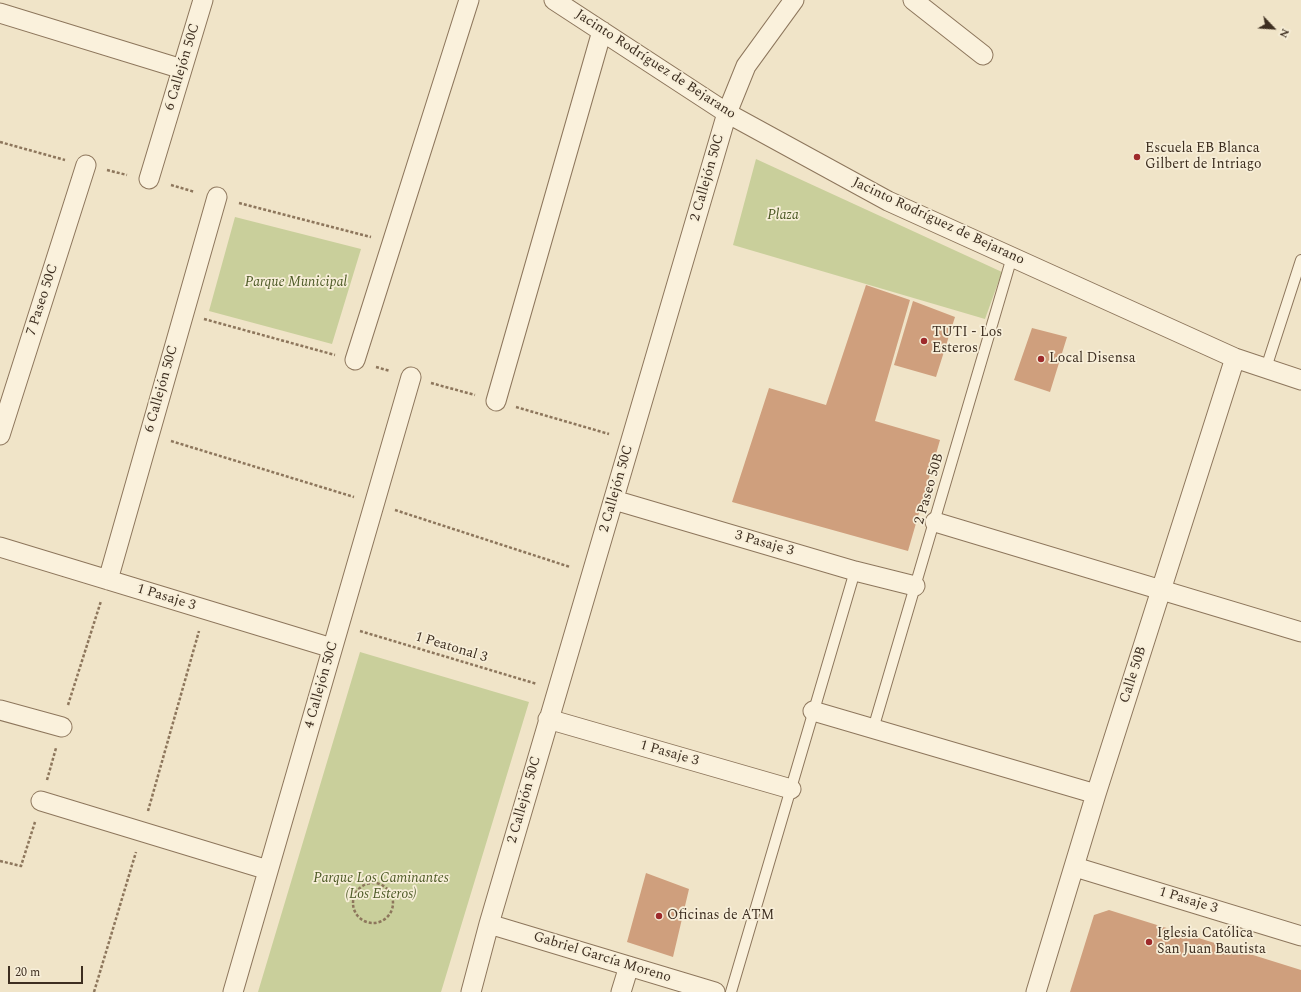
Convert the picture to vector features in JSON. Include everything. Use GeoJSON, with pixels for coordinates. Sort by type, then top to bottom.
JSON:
{"type":"FeatureCollection","features":[{"type":"Feature","properties":{"kind":"street","name":"6 Callejón 50C"},"geometry":{"type":"LineString","coordinates":[[149,179],[203,0]]}},
{"type":"Feature","properties":{"kind":"street"},"geometry":{"type":"LineString","coordinates":[[355,360],[469,0]]}},
{"type":"Feature","properties":{"kind":"street","name":"Jacinto Rodríguez de Bejarano"},"geometry":{"type":"LineString","coordinates":[[554,0],[727,113],[888,201],[1235,358],[1301,380]]}},
{"type":"Feature","properties":{"kind":"street","name":"2 Callejón 50C"},"geometry":{"type":"LineString","coordinates":[[470,992],[548,719],[614,500],[727,113],[746,66],[794,0]]}},
{"type":"Feature","properties":{"kind":"street"},"geometry":{"type":"LineString","coordinates":[[913,0],[983,55]]}},
{"type":"Feature","properties":{"kind":"street"},"geometry":{"type":"LineString","coordinates":[[0,13],[182,69]]}},
{"type":"Feature","properties":{"kind":"street"},"geometry":{"type":"LineString","coordinates":[[496,401],[602,31]]}},
{"type":"Feature","properties":{"kind":"street","name":"7 Paseo 50C"},"geometry":{"type":"LineString","coordinates":[[0,435],[86,165]]}},
{"type":"Feature","properties":{"kind":"street","name":"6 Callejón 50C"},"geometry":{"type":"LineString","coordinates":[[108,580],[217,198]]}},
{"type":"Feature","properties":{"kind":"street","name":"Calle 50B"},"geometry":{"type":"LineString","coordinates":[[1036,992],[1096,794],[1235,358]]}},
{"type":"Feature","properties":{"kind":"street","name":"4 Callejón 50C"},"geometry":{"type":"LineString","coordinates":[[233,992],[411,377]]}},
{"type":"Feature","properties":{"kind":"street","name":"3 Pasaje 3"},"geometry":{"type":"LineString","coordinates":[[614,500],[855,571],[915,586]]}},
{"type":"Feature","properties":{"kind":"street"},"geometry":{"type":"LineString","coordinates":[[935,522],[1301,632]]}},
{"type":"Feature","properties":{"kind":"street","name":"1 Pasaje 3"},"geometry":{"type":"LineString","coordinates":[[0,547],[332,648]]}},
{"type":"Feature","properties":{"kind":"street"},"geometry":{"type":"LineString","coordinates":[[0,710],[62,727]]}},
{"type":"Feature","properties":{"kind":"street"},"geometry":{"type":"LineString","coordinates":[[813,711],[1096,794]]}},
{"type":"Feature","properties":{"kind":"street","name":"1 Pasaje 3"},"geometry":{"type":"LineString","coordinates":[[548,719],[791,789]]}},
{"type":"Feature","properties":{"kind":"street"},"geometry":{"type":"LineString","coordinates":[[41,801],[268,870]]}},
{"type":"Feature","properties":{"kind":"street","name":"1 Pasaje 3"},"geometry":{"type":"LineString","coordinates":[[1075,867],[1301,936]]}},
{"type":"Feature","properties":{"kind":"street","name":"Gabriel García Moreno"},"geometry":{"type":"LineString","coordinates":[[489,924],[715,992]]}},
{"type":"Feature","properties":{"kind":"street"},"geometry":{"type":"LineString","coordinates":[[621,992],[629,966]]}},
{"type":"Feature","properties":{"kind":"lane","name":"2 Paseo 50B"},"geometry":{"type":"LineString","coordinates":[[873,729],[1012,257]]}},
{"type":"Feature","properties":{"kind":"lane"},"geometry":{"type":"LineString","coordinates":[[1266,368],[1301,260]]}},
{"type":"Feature","properties":{"kind":"lane"},"geometry":{"type":"LineString","coordinates":[[731,992],[855,571]]}},
{"type":"Feature","properties":{"kind":"path"},"geometry":{"type":"LineString","coordinates":[[94,992],[142,832],[205,610]]}},
{"type":"Feature","properties":{"kind":"path","name":"1 Peatonal 3"},"geometry":{"type":"LineString","coordinates":[[339,625],[557,690]]}},
{"type":"Feature","properties":{"kind":"path"},"geometry":{"type":"LineString","coordinates":[[366,884],[380,884],[390,893],[392,905],[388,916],[377,923],[370,923],[360,918],[356,913],[354,899],[356,893],[366,884]]}},
{"type":"Feature","properties":{"kind":"green space","name":"Plaza"},"geometry":{"type":"Polygon","coordinates":[[[756,159],[1002,272],[985,319],[733,245],[756,159]]]}},
{"type":"Feature","properties":{"kind":"green space","name":"Parque Municipal"},"geometry":{"type":"Polygon","coordinates":[[[235,217],[361,249],[332,344],[209,311],[235,217]]]}},
{"type":"Feature","properties":{"kind":"green space","name":"Parque Los Caminantes (Los Esteros)"},"geometry":{"type":"Polygon","coordinates":[[[360,652],[529,702],[441,992],[258,992],[360,652]]]}},
{"type":"Feature","properties":{"kind":"building"},"geometry":{"type":"Polygon","coordinates":[[[866,285],[910,300],[875,421],[940,440],[908,551],[732,502],[769,388],[826,405],[866,285]]]}},
{"type":"Feature","properties":{"kind":"building","name":"TUTI - Los Esteros"},"geometry":{"type":"Polygon","coordinates":[[[913,301],[955,317],[936,377],[894,365],[913,301]]]}},
{"type":"Feature","properties":{"kind":"building","name":"Local Disensa"},"geometry":{"type":"Polygon","coordinates":[[[1032,328],[1067,337],[1050,392],[1014,380],[1032,328]]]}},
{"type":"Feature","properties":{"kind":"building","name":"Oficinas de ATM"},"geometry":{"type":"Polygon","coordinates":[[[646,873],[689,889],[673,957],[627,942],[646,873]]]}},
{"type":"Feature","properties":{"kind":"building","name":"Iglesia Católica San Juan Bautista"},"geometry":{"type":"Polygon","coordinates":[[[1109,910],[1301,970],[1301,992],[1070,992],[1094,915],[1109,910]]]}},
{"type":"Feature","properties":{"kind":"place","name":"Escuela EB Blanca Gilbert de Intriago"},"geometry":{"type":"Point","coordinates":[1137,157]}},
{"type":"Feature","properties":{"kind":"place","name":"TUTI - Los Esteros"},"geometry":{"type":"Point","coordinates":[924,341]}},
{"type":"Feature","properties":{"kind":"place","name":"Local Disensa"},"geometry":{"type":"Point","coordinates":[1041,359]}},
{"type":"Feature","properties":{"kind":"place","name":"Oficinas de ATM"},"geometry":{"type":"Point","coordinates":[659,916]}},
{"type":"Feature","properties":{"kind":"place","name":"Iglesia Católica San Juan Bautista"},"geometry":{"type":"Point","coordinates":[1149,942]}}]}
